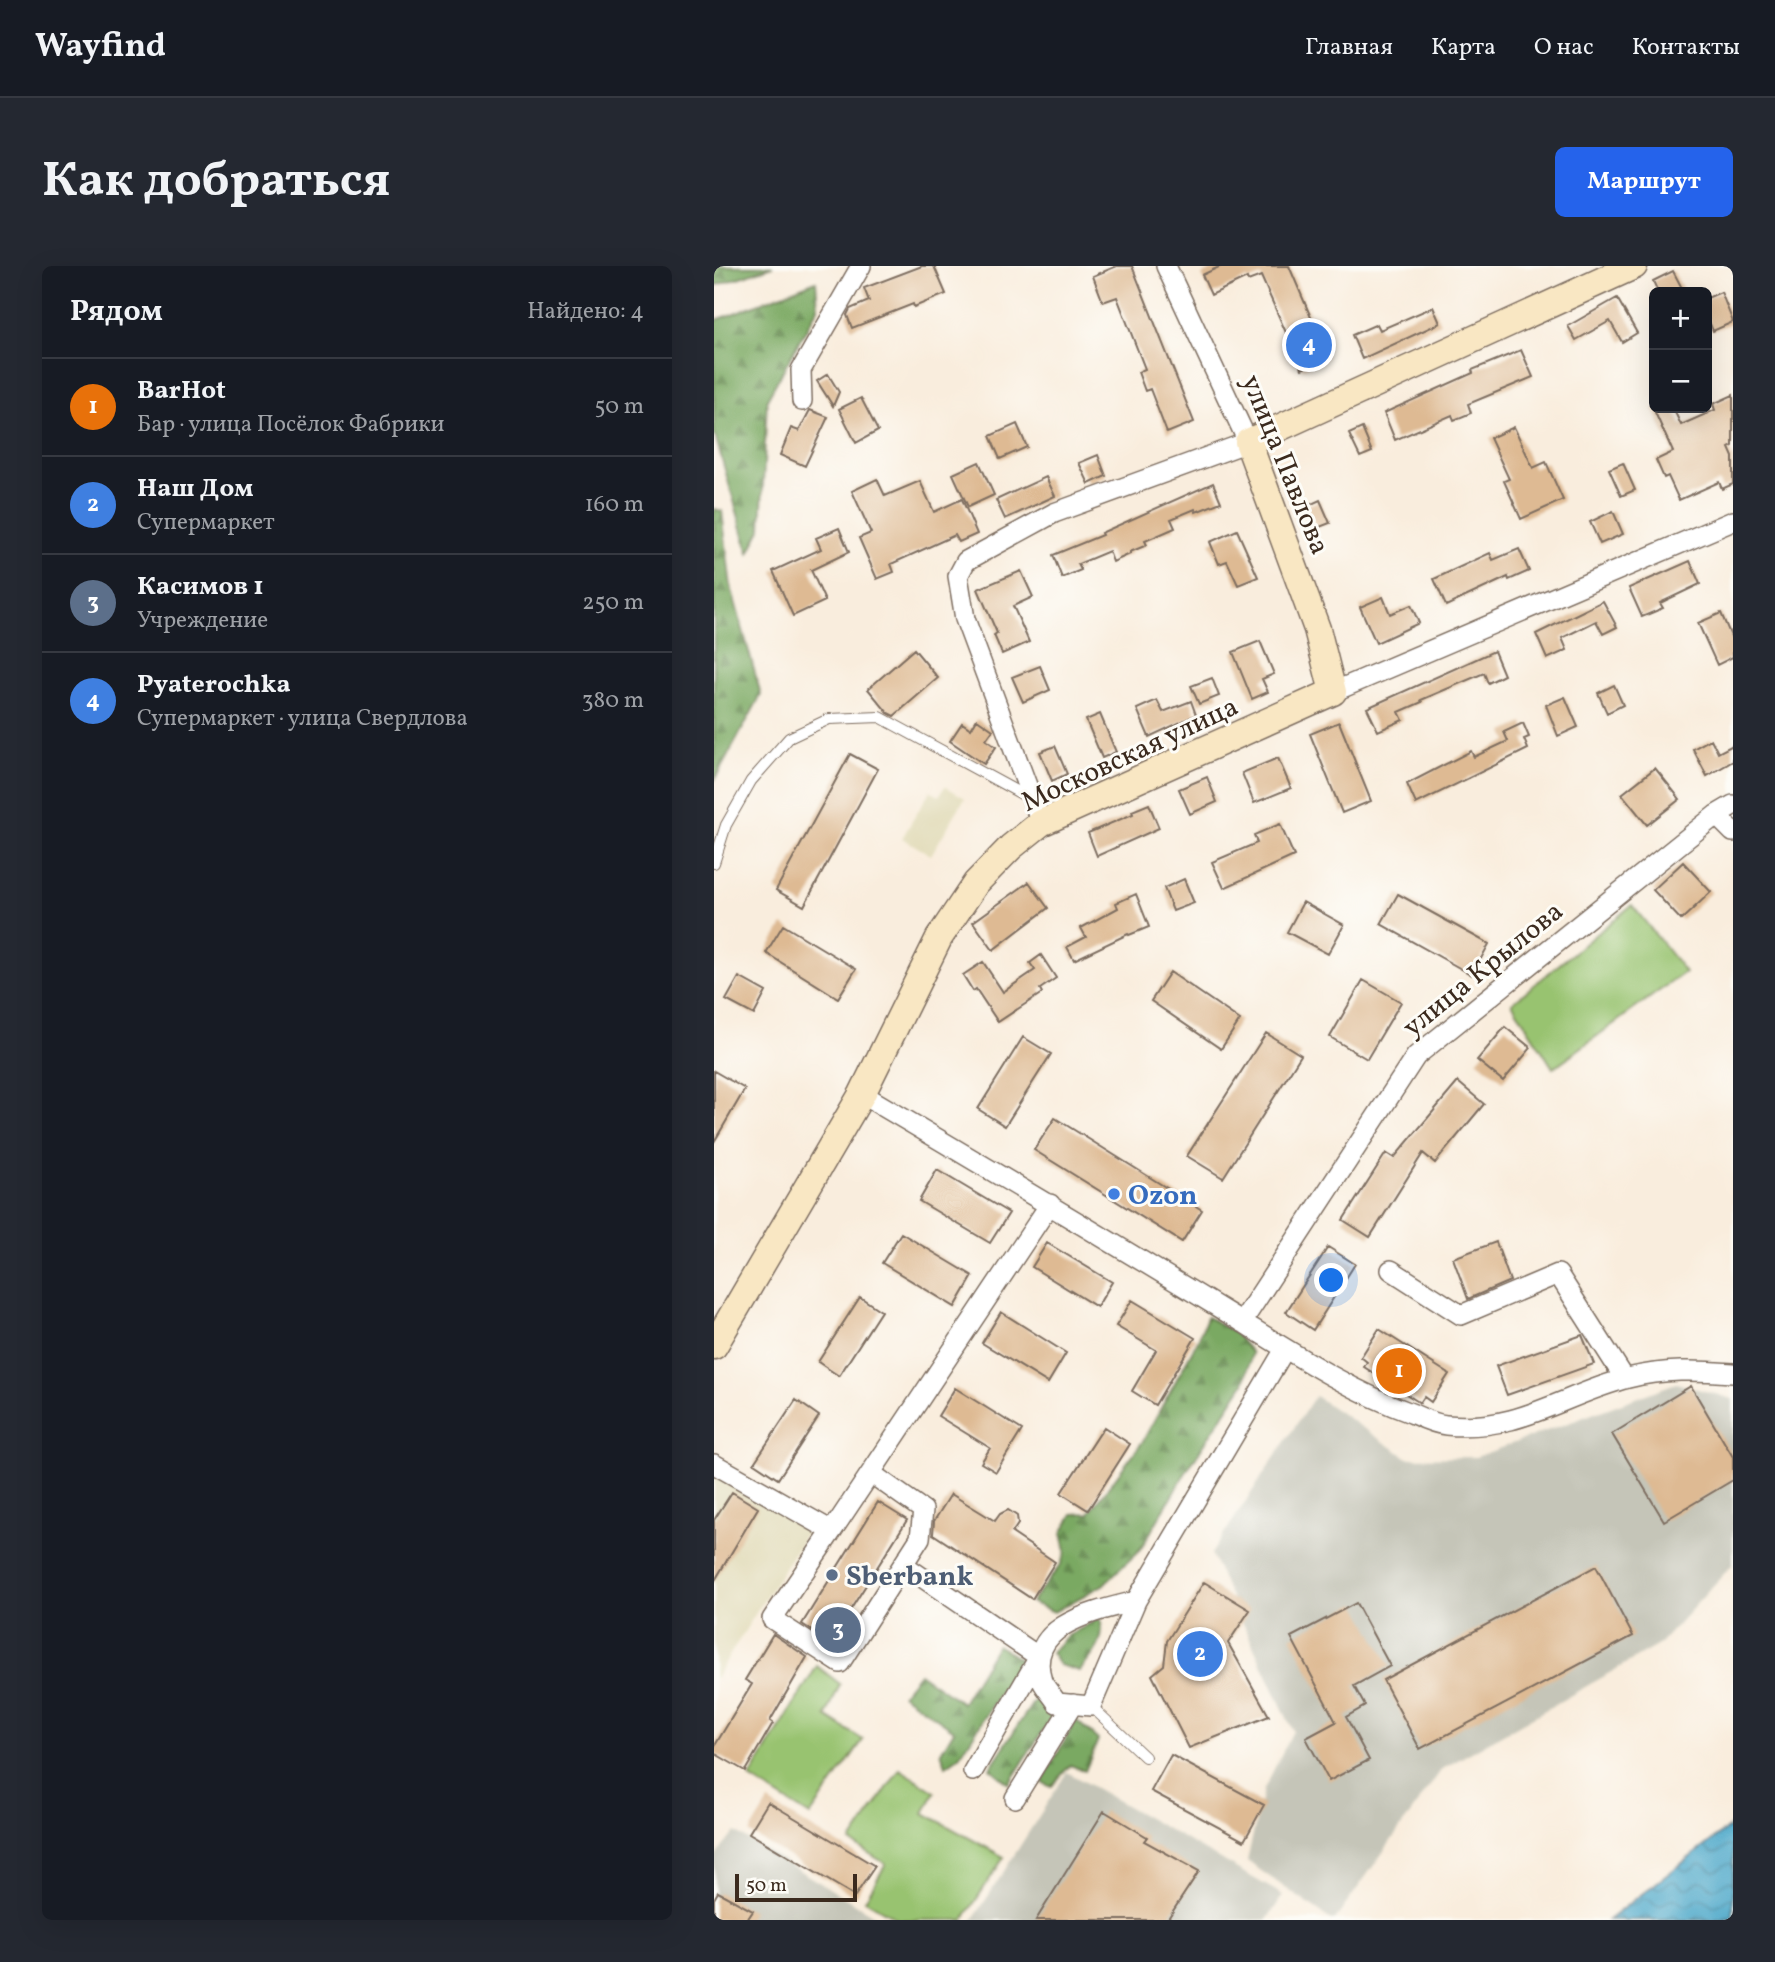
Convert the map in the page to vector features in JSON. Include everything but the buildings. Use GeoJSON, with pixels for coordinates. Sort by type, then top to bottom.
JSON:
{"type":"FeatureCollection","features":[{"type":"Feature","properties":{"kind":"main road"},"geometry":{"type":"LineString","coordinates":[[1248,442],[1634,266]]}},
{"type":"Feature","properties":{"kind":"main road","name":"улица Павлова"},"geometry":{"type":"LineString","coordinates":[[1248,442],[1317,629],[1333,692]]}},
{"type":"Feature","properties":{"kind":"main road","name":"Московская улица"},"geometry":{"type":"LineString","coordinates":[[714,1346],[862,1094],[939,938],[976,883],[1011,847],[1037,811],[1333,692]]}},
{"type":"Feature","properties":{"kind":"street"},"geometry":{"type":"LineString","coordinates":[[802,401],[801,370],[861,266]]}},
{"type":"Feature","properties":{"kind":"street","name":"улица Павлова"},"geometry":{"type":"LineString","coordinates":[[1166,266],[1248,442]]}},
{"type":"Feature","properties":{"kind":"street"},"geometry":{"type":"LineString","coordinates":[[1037,811],[965,619],[958,576],[966,561],[1055,513],[1248,442]]}},
{"type":"Feature","properties":{"kind":"street","name":"Московская улица"},"geometry":{"type":"LineString","coordinates":[[1333,692],[1733,521]]}},
{"type":"Feature","properties":{"kind":"street"},"geometry":{"type":"LineString","coordinates":[[1725,810],[1733,832]]}},
{"type":"Feature","properties":{"kind":"street","name":"улица Крылова"},"geometry":{"type":"LineString","coordinates":[[1242,1322],[1416,1056],[1725,810]]}},
{"type":"Feature","properties":{"kind":"street"},"geometry":{"type":"LineString","coordinates":[[862,1094],[1050,1204],[1285,1349],[1384,1403],[1442,1425],[1480,1427],[1523,1418],[1626,1379],[1665,1371],[1733,1373]]}},
{"type":"Feature","properties":{"kind":"street"},"geometry":{"type":"LineString","coordinates":[[872,1474],[923,1510],[920,1538],[840,1663],[772,1619],[872,1474],[1050,1204]]}},
{"type":"Feature","properties":{"kind":"street"},"geometry":{"type":"LineString","coordinates":[[1391,1270],[1461,1315],[1558,1274],[1626,1379]]}},
{"type":"Feature","properties":{"kind":"street"},"geometry":{"type":"LineString","coordinates":[[1015,1798],[1082,1705],[1136,1601],[1285,1349]]}},
{"type":"Feature","properties":{"kind":"street"},"geometry":{"type":"LineString","coordinates":[[714,1464],[832,1531]]}},
{"type":"Feature","properties":{"kind":"street"},"geometry":{"type":"LineString","coordinates":[[904,1565],[1039,1657],[1043,1682],[1057,1703],[1082,1705]]}},
{"type":"Feature","properties":{"kind":"street"},"geometry":{"type":"LineString","coordinates":[[972,1771],[1039,1657],[1041,1649],[1054,1631],[1096,1612],[1136,1601]]}},
{"type":"Feature","properties":{"kind":"lane"},"geometry":{"type":"LineString","coordinates":[[714,863],[726,825],[751,781],[789,738],[829,719],[880,717],[1037,811]]}},
{"type":"Feature","properties":{"kind":"lane"},"geometry":{"type":"LineString","coordinates":[[1082,1705],[1145,1757]]}},
{"type":"Feature","properties":{"kind":"shaded area"},"geometry":{"type":"Polygon","coordinates":[[[945,786],[965,798],[931,855],[902,838],[930,791],[939,796],[945,786]]]}},
{"type":"Feature","properties":{"kind":"shaded area"},"geometry":{"type":"Polygon","coordinates":[[[1676,1383],[1733,1399],[1733,1564],[1660,1644],[1442,1769],[1335,1920],[1331,1920],[1247,1861],[1263,1791],[1293,1731],[1211,1554],[1315,1396],[1408,1458],[1476,1457],[1676,1383]]]}},
{"type":"Feature","properties":{"kind":"shaded area"},"geometry":{"type":"Polygon","coordinates":[[[714,1474],[810,1527],[714,1680],[714,1474]]]}},
{"type":"Feature","properties":{"kind":"shaded area"},"geometry":{"type":"Polygon","coordinates":[[[1067,1772],[1283,1895],[1267,1920],[973,1920],[1067,1772]]]}},
{"type":"Feature","properties":{"kind":"shaded area"},"geometry":{"type":"Polygon","coordinates":[[[735,1832],[882,1920],[714,1920],[714,1858],[735,1832]]]}},
{"type":"Feature","properties":{"kind":"green space"},"geometry":{"type":"Polygon","coordinates":[[[714,266],[773,266],[714,286],[714,266]]]}},
{"type":"Feature","properties":{"kind":"green space"},"geometry":{"type":"Polygon","coordinates":[[[816,281],[818,308],[767,399],[761,529],[749,553],[714,432],[714,321],[816,281]]]}},
{"type":"Feature","properties":{"kind":"green space"},"geometry":{"type":"Polygon","coordinates":[[[714,509],[722,511],[731,587],[761,695],[714,781],[714,509]]]}},
{"type":"Feature","properties":{"kind":"green space"},"geometry":{"type":"Polygon","coordinates":[[[1632,905],[1685,972],[1553,1068],[1512,1003],[1632,905]]]}},
{"type":"Feature","properties":{"kind":"green space"},"geometry":{"type":"Polygon","coordinates":[[[1207,1317],[1233,1331],[1252,1353],[1244,1383],[1186,1472],[1140,1550],[1103,1585],[1054,1612],[1031,1602],[1060,1566],[1066,1551],[1062,1533],[1073,1514],[1089,1513],[1143,1441],[1198,1340],[1207,1317]]]}},
{"type":"Feature","properties":{"kind":"green space"},"geometry":{"type":"Polygon","coordinates":[[[1100,1618],[1100,1640],[1080,1671],[1059,1665],[1051,1653],[1066,1637],[1100,1618]]]}},
{"type":"Feature","properties":{"kind":"green space"},"geometry":{"type":"Polygon","coordinates":[[[997,1645],[1021,1660],[960,1756],[946,1766],[941,1752],[954,1730],[902,1694],[919,1673],[962,1703],[997,1645]]]}},
{"type":"Feature","properties":{"kind":"green space"},"geometry":{"type":"Polygon","coordinates":[[[817,1666],[840,1684],[826,1716],[863,1740],[810,1816],[750,1778],[817,1666]]]}},
{"type":"Feature","properties":{"kind":"green space"},"geometry":{"type":"Polygon","coordinates":[[[1038,1695],[1052,1716],[1009,1784],[990,1768],[1038,1695]]]}},
{"type":"Feature","properties":{"kind":"green space"},"geometry":{"type":"Polygon","coordinates":[[[1076,1720],[1098,1740],[1085,1771],[1070,1765],[1051,1787],[1042,1782],[1076,1720]]]}},
{"type":"Feature","properties":{"kind":"green space"},"geometry":{"type":"Polygon","coordinates":[[[900,1769],[935,1792],[924,1813],[1004,1857],[963,1920],[899,1920],[865,1900],[886,1864],[851,1842],[900,1769]]]}},
{"type":"Feature","properties":{"kind":"water"},"geometry":{"type":"Polygon","coordinates":[[[1733,1824],[1733,1920],[1608,1920],[1728,1828],[1733,1824]]]}},
{"type":"Feature","properties":{"kind":"place","name":"Pyaterochka"},"geometry":{"type":"Point","coordinates":[1309,345]}},
{"type":"Feature","properties":{"kind":"place","name":"Ozon"},"geometry":{"type":"Point","coordinates":[1114,1194]}},
{"type":"Feature","properties":{"kind":"place","name":"BarHot"},"geometry":{"type":"Point","coordinates":[1399,1371]}},
{"type":"Feature","properties":{"kind":"place","name":"Sberbank"},"geometry":{"type":"Point","coordinates":[832,1575]}},
{"type":"Feature","properties":{"kind":"place","name":"Касимов 1"},"geometry":{"type":"Point","coordinates":[838,1630]}},
{"type":"Feature","properties":{"kind":"place","name":"Наш Дом"},"geometry":{"type":"Point","coordinates":[1200,1654]}}]}
